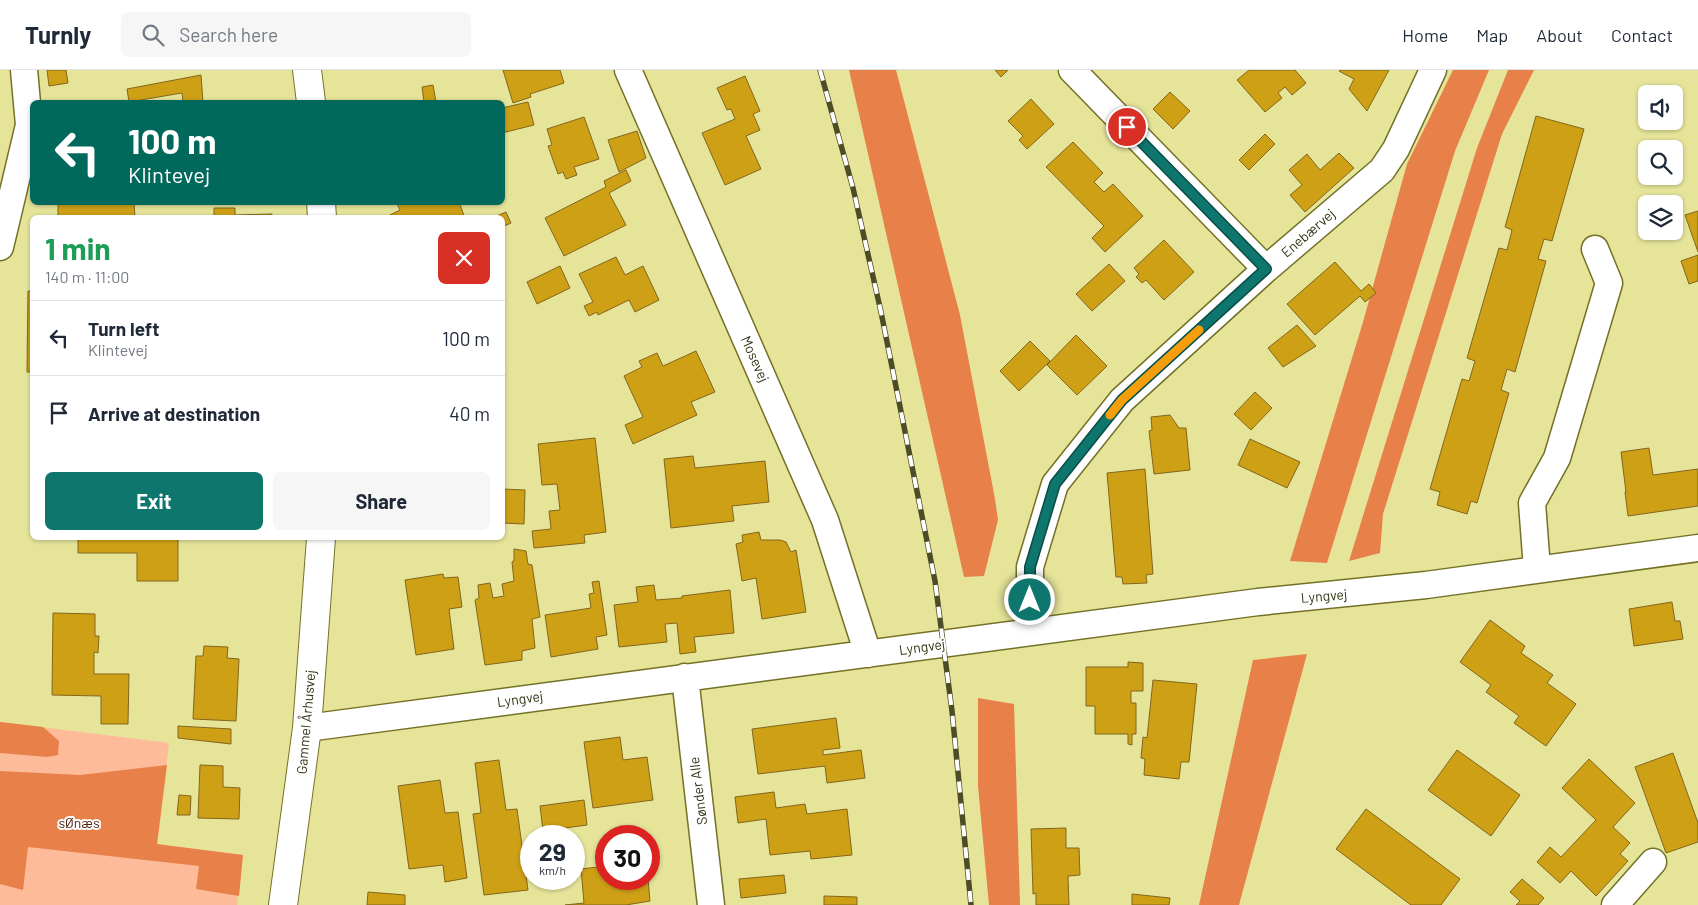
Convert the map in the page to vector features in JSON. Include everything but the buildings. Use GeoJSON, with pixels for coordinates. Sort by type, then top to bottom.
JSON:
{"type":"FeatureCollection","features":[{"type":"Feature","properties":{"kind":"street"},"geometry":{"type":"LineString","coordinates":[[0,247],[29,125],[24,70]]}},
{"type":"Feature","properties":{"kind":"street"},"geometry":{"type":"LineString","coordinates":[[307,70],[311,100]]}},
{"type":"Feature","properties":{"kind":"street","name":"Mosevej"},"geometry":{"type":"LineString","coordinates":[[628,70],[825,520],[868,654]]}},
{"type":"Feature","properties":{"kind":"street"},"geometry":{"type":"LineString","coordinates":[[1072,70],[1266,269]]}},
{"type":"Feature","properties":{"kind":"street","name":"Enebærvej"},"geometry":{"type":"LineString","coordinates":[[1030,632],[1030,567],[1055,484],[1122,400],[1266,269],[1382,170],[1396,149],[1433,70]]}},
{"type":"Feature","properties":{"kind":"street"},"geometry":{"type":"LineString","coordinates":[[1537,569],[1532,503],[1557,458],[1609,283],[1595,249]]}},
{"type":"Feature","properties":{"kind":"street","name":"Gammel Århusvej"},"geometry":{"type":"LineString","coordinates":[[283,905],[307,728],[321,540]]}},
{"type":"Feature","properties":{"kind":"street","name":"Lyngvej"},"geometry":{"type":"LineString","coordinates":[[307,728],[1258,602],[1426,585],[1698,548]]}},
{"type":"Feature","properties":{"kind":"street","name":"Sønder Alle"},"geometry":{"type":"LineString","coordinates":[[685,677],[711,905]]}},
{"type":"Feature","properties":{"kind":"street"},"geometry":{"type":"LineString","coordinates":[[1615,905],[1653,862]]}},
{"type":"Feature","properties":{"kind":"green space"},"geometry":{"type":"Polygon","coordinates":[[[849,70],[896,70],[960,315],[995,499],[998,520],[984,576],[964,577],[849,70]]]}},
{"type":"Feature","properties":{"kind":"green space"},"geometry":{"type":"Polygon","coordinates":[[[1453,70],[1489,70],[1455,151],[1327,563],[1290,561],[1363,322],[1407,164],[1453,70]]]}},
{"type":"Feature","properties":{"kind":"green space"},"geometry":{"type":"Polygon","coordinates":[[[1508,70],[1534,70],[1502,134],[1383,514],[1380,553],[1349,561],[1477,148],[1508,70]]]}},
{"type":"Feature","properties":{"kind":"green space"},"geometry":{"type":"Polygon","coordinates":[[[1307,654],[1239,905],[1199,905],[1253,660],[1307,654]]]}},
{"type":"Feature","properties":{"kind":"green space"},"geometry":{"type":"Polygon","coordinates":[[[978,698],[1014,704],[1020,905],[989,905],[978,786],[978,698]]]}},
{"type":"Feature","properties":{"kind":"green space","name":"sØnæs"},"geometry":{"type":"Polygon","coordinates":[[[0,722],[169,743],[157,845],[243,855],[237,905],[0,905],[0,722]]]}},
{"type":"Feature","properties":{"kind":"green space"},"geometry":{"type":"Polygon","coordinates":[[[0,722],[43,727],[59,741],[58,755],[47,757],[0,753],[0,722]]]}},
{"type":"Feature","properties":{"kind":"green space"},"geometry":{"type":"Polygon","coordinates":[[[167,765],[157,844],[243,855],[239,896],[196,889],[199,866],[28,847],[23,890],[0,884],[0,771],[80,775],[167,765]]]}},
{"type":"Feature","properties":{"kind":"railway"},"geometry":{"type":"LineString","coordinates":[[820,70],[853,188],[881,312],[935,581],[952,711],[971,905]]}},
{"type":"Feature","properties":{"kind":"slow traffic"},"geometry":{"type":"LineString","coordinates":[[1110,415],[1122,400],[1199,330]]}},
{"type":"Feature","properties":{"kind":"route"},"geometry":{"type":"LineString","coordinates":[[1030,600],[1030,567],[1055,484],[1122,400],[1266,269],[1127,127]]}}]}
